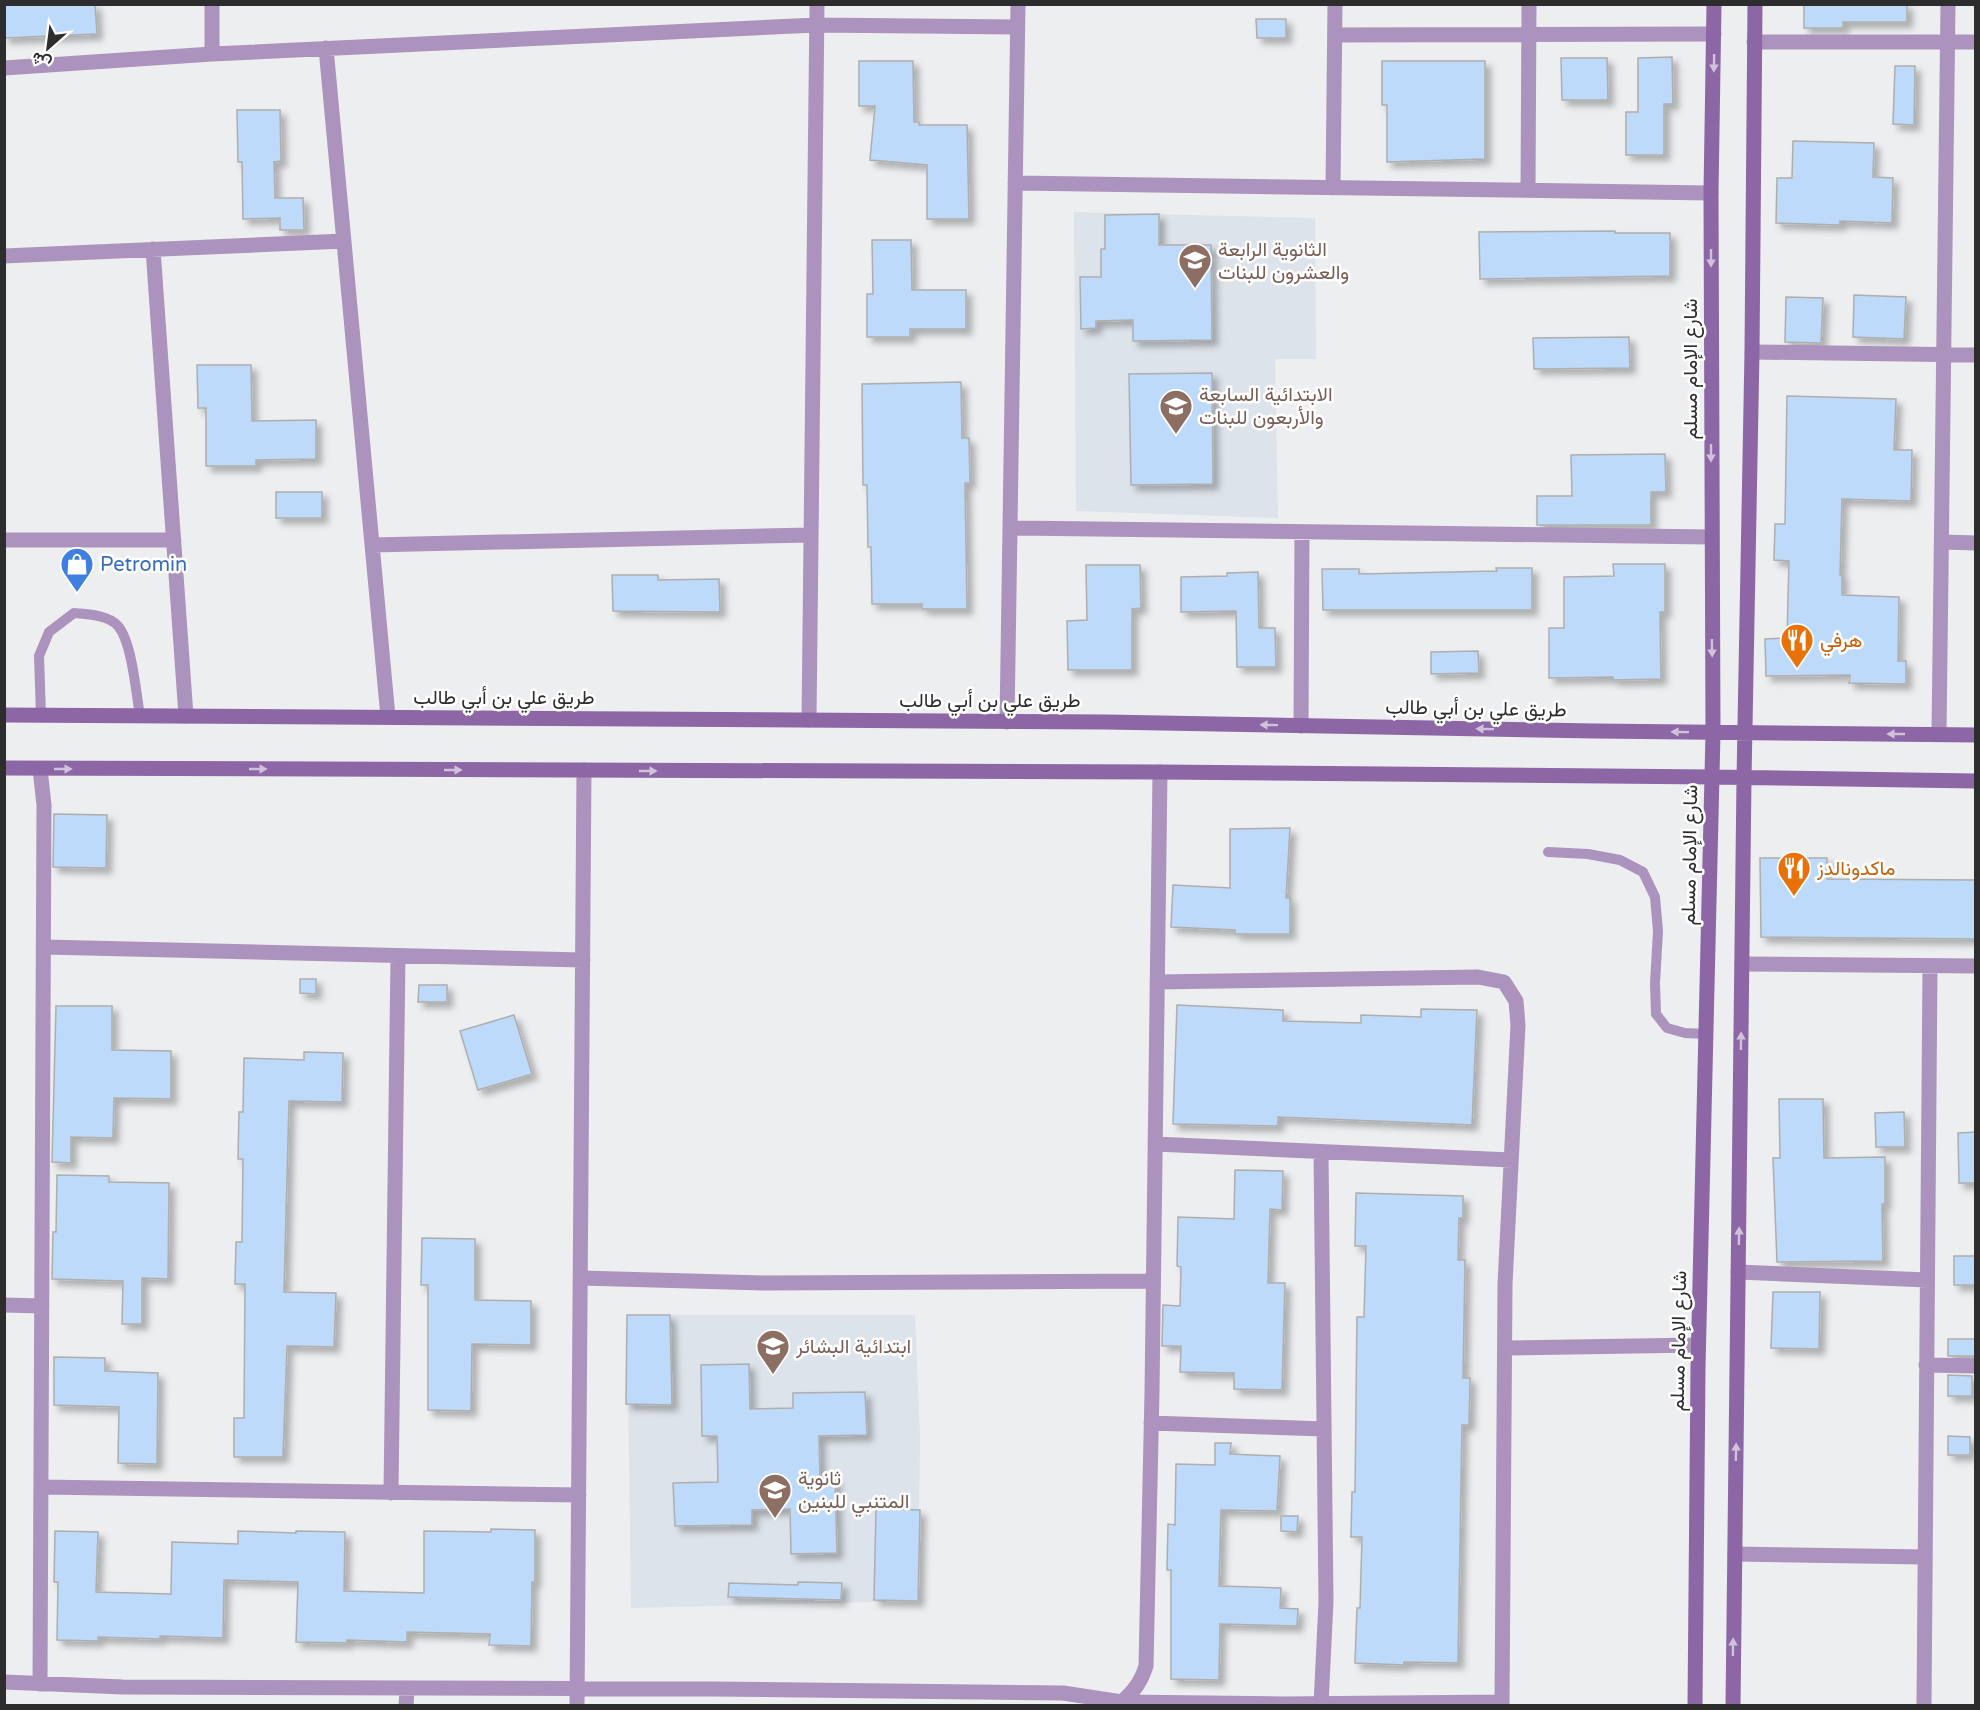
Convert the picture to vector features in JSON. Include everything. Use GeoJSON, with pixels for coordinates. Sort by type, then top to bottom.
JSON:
{"type":"FeatureCollection","features":[{"type":"Feature","properties":{"kind":"main road","name":"شارع الإمام مسلم"},"geometry":{"type":"LineString","coordinates":[[1695,1706],[1698,1345],[1713,732],[1711,193],[1714,4]]}},
{"type":"Feature","properties":{"kind":"main road"},"geometry":{"type":"LineString","coordinates":[[1733,1706],[1755,4]]}},
{"type":"Feature","properties":{"kind":"main road","name":"طريق علي بن أبي طالب"},"geometry":{"type":"LineString","coordinates":[[4,715],[1007,722],[1976,735]]}},
{"type":"Feature","properties":{"kind":"main road"},"geometry":{"type":"LineString","coordinates":[[4,768],[1160,772],[1976,781]]}},
{"type":"Feature","properties":{"kind":"street"},"geometry":{"type":"LineString","coordinates":[[212,4],[212,54]]}},
{"type":"Feature","properties":{"kind":"street"},"geometry":{"type":"LineString","coordinates":[[809,720],[817,4]]}},
{"type":"Feature","properties":{"kind":"street"},"geometry":{"type":"LineString","coordinates":[[1007,722],[1018,4]]}},
{"type":"Feature","properties":{"kind":"street"},"geometry":{"type":"LineString","coordinates":[[1333,188],[1335,4]]}},
{"type":"Feature","properties":{"kind":"street"},"geometry":{"type":"LineString","coordinates":[[1528,190],[1529,4]]}},
{"type":"Feature","properties":{"kind":"street"},"geometry":{"type":"LineString","coordinates":[[1939,734],[1948,4]]}},
{"type":"Feature","properties":{"kind":"street"},"geometry":{"type":"LineString","coordinates":[[4,68],[326,48],[816,26],[1017,27]]}},
{"type":"Feature","properties":{"kind":"street"},"geometry":{"type":"LineString","coordinates":[[1335,35],[1714,34]]}},
{"type":"Feature","properties":{"kind":"street"},"geometry":{"type":"LineString","coordinates":[[1754,42],[1976,42]]}},
{"type":"Feature","properties":{"kind":"street"},"geometry":{"type":"LineString","coordinates":[[326,48],[388,717]]}},
{"type":"Feature","properties":{"kind":"street"},"geometry":{"type":"LineString","coordinates":[[1015,183],[1711,193]]}},
{"type":"Feature","properties":{"kind":"street"},"geometry":{"type":"LineString","coordinates":[[4,256],[344,241]]}},
{"type":"Feature","properties":{"kind":"street"},"geometry":{"type":"LineString","coordinates":[[153,249],[186,716]]}},
{"type":"Feature","properties":{"kind":"street"},"geometry":{"type":"LineString","coordinates":[[1752,352],[1976,355]]}},
{"type":"Feature","properties":{"kind":"street"},"geometry":{"type":"LineString","coordinates":[[1010,528],[1712,537]]}},
{"type":"Feature","properties":{"kind":"street"},"geometry":{"type":"LineString","coordinates":[[1301,726],[1302,532]]}},
{"type":"Feature","properties":{"kind":"street"},"geometry":{"type":"LineString","coordinates":[[372,544],[811,536]]}},
{"type":"Feature","properties":{"kind":"street"},"geometry":{"type":"LineString","coordinates":[[4,540],[174,540]]}},
{"type":"Feature","properties":{"kind":"street"},"geometry":{"type":"LineString","coordinates":[[1941,542],[1976,543]]}},
{"type":"Feature","properties":{"kind":"street"},"geometry":{"type":"LineString","coordinates":[[40,769],[44,805],[40,1684]]}},
{"type":"Feature","properties":{"kind":"street"},"geometry":{"type":"LineString","coordinates":[[577,1706],[584,770]]}},
{"type":"Feature","properties":{"kind":"street"},"geometry":{"type":"LineString","coordinates":[[1122,1702],[1136,1690],[1143,1678],[1146,1666],[1160,772]]}},
{"type":"Feature","properties":{"kind":"street"},"geometry":{"type":"LineString","coordinates":[[44,947],[583,960]]}},
{"type":"Feature","properties":{"kind":"street"},"geometry":{"type":"LineString","coordinates":[[391,1493],[398,956]]}},
{"type":"Feature","properties":{"kind":"street"},"geometry":{"type":"LineString","coordinates":[[1742,964],[1976,966]]}},
{"type":"Feature","properties":{"kind":"street"},"geometry":{"type":"LineString","coordinates":[[1924,1706],[1929,966]]}},
{"type":"Feature","properties":{"kind":"street"},"geometry":{"type":"LineString","coordinates":[[4,1682],[123,1687],[1063,1693],[1122,1702],[1502,1704],[1505,1284],[1518,1024],[1516,1001],[1504,982],[1478,977],[1157,982]]}},
{"type":"Feature","properties":{"kind":"street"},"geometry":{"type":"LineString","coordinates":[[1155,1144],[1511,1160]]}},
{"type":"Feature","properties":{"kind":"street"},"geometry":{"type":"LineString","coordinates":[[1321,1152],[1326,1602],[1321,1704]]}},
{"type":"Feature","properties":{"kind":"street"},"geometry":{"type":"LineString","coordinates":[[1738,1272],[1927,1280]]}},
{"type":"Feature","properties":{"kind":"street"},"geometry":{"type":"LineString","coordinates":[[580,1278],[766,1283],[1153,1281]]}},
{"type":"Feature","properties":{"kind":"street"},"geometry":{"type":"LineString","coordinates":[[4,1305],[42,1306]]}},
{"type":"Feature","properties":{"kind":"street"},"geometry":{"type":"LineString","coordinates":[[1505,1347],[1698,1345]]}},
{"type":"Feature","properties":{"kind":"street"},"geometry":{"type":"LineString","coordinates":[[1926,1365],[1976,1366]]}},
{"type":"Feature","properties":{"kind":"street"},"geometry":{"type":"LineString","coordinates":[[1151,1424],[1324,1429]]}},
{"type":"Feature","properties":{"kind":"street"},"geometry":{"type":"LineString","coordinates":[[41,1487],[579,1496]]}},
{"type":"Feature","properties":{"kind":"street"},"geometry":{"type":"LineString","coordinates":[[1735,1554],[1925,1557]]}},
{"type":"Feature","properties":{"kind":"street"},"geometry":{"type":"LineString","coordinates":[[406,1706],[407,1689]]}},
{"type":"Feature","properties":{"kind":"lane"},"geometry":{"type":"LineString","coordinates":[[41,715],[39,656],[49,632],[74,613],[97,615],[118,625],[131,655],[140,716]]}},
{"type":"Feature","properties":{"kind":"lane"},"geometry":{"type":"LineString","coordinates":[[1548,852],[1588,854],[1620,860],[1642,872],[1655,897],[1658,931],[1656,1014],[1667,1028],[1685,1033],[1706,1034]]}},
{"type":"Feature","properties":{"kind":"shaded area"},"geometry":{"type":"Polygon","coordinates":[[[1074,212],[1315,218],[1316,359],[1275,359],[1278,518],[1076,511],[1074,212]]]}},
{"type":"Feature","properties":{"kind":"shaded area"},"geometry":{"type":"Polygon","coordinates":[[[627,1315],[915,1315],[920,1436],[918,1601],[631,1608],[627,1315]]]}},
{"type":"Feature","properties":{"kind":"building"},"geometry":{"type":"Polygon","coordinates":[[[4,4],[95,4],[97,34],[4,38],[4,4]]]}},
{"type":"Feature","properties":{"kind":"building"},"geometry":{"type":"Polygon","coordinates":[[[1804,4],[1907,4],[1907,22],[1843,22],[1843,28],[1804,28],[1804,4]]]}},
{"type":"Feature","properties":{"kind":"building"},"geometry":{"type":"Polygon","coordinates":[[[1256,19],[1286,19],[1286,38],[1257,38],[1256,19]]]}},
{"type":"Feature","properties":{"kind":"building"},"geometry":{"type":"Polygon","coordinates":[[[1672,57],[1673,104],[1664,104],[1664,155],[1626,155],[1626,112],[1638,112],[1638,58],[1672,57]]]}},
{"type":"Feature","properties":{"kind":"building"},"geometry":{"type":"Polygon","coordinates":[[[1561,58],[1607,58],[1608,100],[1562,100],[1561,58]]]}},
{"type":"Feature","properties":{"kind":"building"},"geometry":{"type":"Polygon","coordinates":[[[859,61],[913,61],[914,122],[919,122],[919,125],[967,125],[969,219],[927,219],[927,165],[870,160],[875,106],[859,106],[859,61]]]}},
{"type":"Feature","properties":{"kind":"building"},"geometry":{"type":"Polygon","coordinates":[[[1382,61],[1485,61],[1485,159],[1387,162],[1387,105],[1382,105],[1382,61]]]}},
{"type":"Feature","properties":{"kind":"building"},"geometry":{"type":"Polygon","coordinates":[[[1895,66],[1915,66],[1914,125],[1893,124],[1895,66]]]}},
{"type":"Feature","properties":{"kind":"building"},"geometry":{"type":"Polygon","coordinates":[[[237,110],[280,110],[281,161],[274,162],[275,198],[303,198],[304,230],[280,230],[280,218],[243,219],[242,162],[238,162],[237,110]]]}},
{"type":"Feature","properties":{"kind":"building"},"geometry":{"type":"Polygon","coordinates":[[[1793,141],[1874,143],[1873,177],[1893,178],[1892,223],[1840,221],[1840,225],[1776,223],[1777,178],[1792,178],[1793,141]]]}},
{"type":"Feature","properties":{"kind":"building"},"geometry":{"type":"Polygon","coordinates":[[[1159,214],[1159,245],[1211,245],[1212,340],[1133,341],[1133,320],[1096,321],[1096,328],[1081,329],[1080,277],[1101,277],[1101,249],[1105,249],[1105,215],[1159,214]]]}},
{"type":"Feature","properties":{"kind":"building"},"geometry":{"type":"Polygon","coordinates":[[[1615,231],[1615,233],[1670,233],[1670,276],[1480,279],[1479,232],[1615,231]]]}},
{"type":"Feature","properties":{"kind":"building"},"geometry":{"type":"Polygon","coordinates":[[[872,240],[911,240],[912,290],[966,290],[966,329],[910,329],[910,337],[867,337],[867,294],[873,294],[872,240]]]}},
{"type":"Feature","properties":{"kind":"building"},"geometry":{"type":"Polygon","coordinates":[[[1854,295],[1906,297],[1904,339],[1853,337],[1854,295]]]}},
{"type":"Feature","properties":{"kind":"building"},"geometry":{"type":"Polygon","coordinates":[[[1786,297],[1823,298],[1821,343],[1785,342],[1786,297]]]}},
{"type":"Feature","properties":{"kind":"building"},"geometry":{"type":"Polygon","coordinates":[[[1629,337],[1630,368],[1534,369],[1533,338],[1629,337]]]}},
{"type":"Feature","properties":{"kind":"building"},"geometry":{"type":"Polygon","coordinates":[[[197,365],[251,365],[252,421],[316,420],[316,459],[256,460],[256,466],[206,466],[206,408],[198,408],[197,365]]]}},
{"type":"Feature","properties":{"kind":"building"},"geometry":{"type":"Polygon","coordinates":[[[1212,373],[1213,484],[1131,485],[1129,374],[1212,373]]]}},
{"type":"Feature","properties":{"kind":"building"},"geometry":{"type":"Polygon","coordinates":[[[961,382],[962,438],[969,438],[970,483],[965,483],[967,609],[922,609],[922,604],[872,604],[867,485],[863,485],[862,384],[961,382]]]}},
{"type":"Feature","properties":{"kind":"building"},"geometry":{"type":"Polygon","coordinates":[[[1787,396],[1896,399],[1894,450],[1912,450],[1911,501],[1842,499],[1840,575],[1842,575],[1842,595],[1899,597],[1898,661],[1906,661],[1906,684],[1849,683],[1850,675],[1766,676],[1765,639],[1787,638],[1789,561],[1774,560],[1775,524],[1785,524],[1787,396]]]}},
{"type":"Feature","properties":{"kind":"building"},"geometry":{"type":"Polygon","coordinates":[[[1665,454],[1666,492],[1651,492],[1651,525],[1537,525],[1537,496],[1572,496],[1571,455],[1665,454]]]}},
{"type":"Feature","properties":{"kind":"building"},"geometry":{"type":"Polygon","coordinates":[[[276,492],[322,492],[322,518],[276,518],[276,492]]]}},
{"type":"Feature","properties":{"kind":"building"},"geometry":{"type":"Polygon","coordinates":[[[1613,564],[1665,564],[1665,612],[1660,612],[1661,679],[1549,678],[1549,628],[1564,628],[1564,577],[1614,576],[1613,564]]]}},
{"type":"Feature","properties":{"kind":"building"},"geometry":{"type":"Polygon","coordinates":[[[1086,565],[1140,565],[1141,608],[1132,609],[1132,670],[1068,670],[1067,621],[1087,620],[1086,565]]]}},
{"type":"Feature","properties":{"kind":"building"},"geometry":{"type":"Polygon","coordinates":[[[1496,568],[1532,568],[1532,610],[1323,610],[1322,569],[1359,569],[1359,574],[1497,571],[1496,568]]]}},
{"type":"Feature","properties":{"kind":"building"},"geometry":{"type":"Polygon","coordinates":[[[1258,572],[1259,628],[1275,628],[1276,667],[1237,667],[1236,611],[1181,612],[1181,577],[1227,576],[1227,573],[1258,572]]]}},
{"type":"Feature","properties":{"kind":"building"},"geometry":{"type":"Polygon","coordinates":[[[612,575],[658,575],[658,580],[719,579],[720,612],[613,611],[612,575]]]}},
{"type":"Feature","properties":{"kind":"building"},"geometry":{"type":"Polygon","coordinates":[[[1478,651],[1479,673],[1431,674],[1431,652],[1478,651]]]}},
{"type":"Feature","properties":{"kind":"building"},"geometry":{"type":"Polygon","coordinates":[[[54,814],[107,815],[106,868],[53,867],[54,814]]]}},
{"type":"Feature","properties":{"kind":"building"},"geometry":{"type":"Polygon","coordinates":[[[1290,828],[1286,898],[1290,898],[1290,934],[1235,934],[1235,930],[1171,927],[1173,885],[1230,888],[1230,829],[1290,828]]]}},
{"type":"Feature","properties":{"kind":"building"},"geometry":{"type":"Polygon","coordinates":[[[1760,858],[1827,858],[1827,879],[1976,880],[1976,939],[1761,937],[1760,858]]]}},
{"type":"Feature","properties":{"kind":"building"},"geometry":{"type":"Polygon","coordinates":[[[300,979],[316,979],[316,994],[300,993],[300,979]]]}},
{"type":"Feature","properties":{"kind":"building"},"geometry":{"type":"Polygon","coordinates":[[[419,985],[447,985],[447,1002],[418,1002],[419,985]]]}},
{"type":"Feature","properties":{"kind":"building"},"geometry":{"type":"Polygon","coordinates":[[[1177,1005],[1283,1010],[1283,1021],[1361,1023],[1361,1015],[1421,1017],[1421,1009],[1477,1010],[1472,1125],[1278,1117],[1278,1126],[1173,1124],[1177,1005]]]}},
{"type":"Feature","properties":{"kind":"building"},"geometry":{"type":"Polygon","coordinates":[[[56,1006],[112,1006],[112,1050],[171,1051],[171,1099],[114,1098],[113,1138],[71,1137],[71,1163],[52,1162],[56,1006]]]}},
{"type":"Feature","properties":{"kind":"building"},"geometry":{"type":"Polygon","coordinates":[[[514,1015],[532,1074],[478,1090],[460,1031],[514,1015]]]}},
{"type":"Feature","properties":{"kind":"building"},"geometry":{"type":"Polygon","coordinates":[[[304,1052],[343,1053],[342,1102],[289,1101],[284,1292],[336,1293],[334,1347],[287,1346],[283,1457],[234,1457],[234,1418],[244,1418],[245,1284],[235,1284],[236,1242],[242,1242],[243,1159],[238,1159],[239,1112],[243,1112],[244,1058],[304,1060],[304,1052]]]}},
{"type":"Feature","properties":{"kind":"building"},"geometry":{"type":"Polygon","coordinates":[[[1779,1099],[1823,1099],[1824,1158],[1885,1157],[1885,1204],[1882,1204],[1883,1261],[1777,1262],[1773,1158],[1780,1158],[1779,1099]]]}},
{"type":"Feature","properties":{"kind":"building"},"geometry":{"type":"Polygon","coordinates":[[[1904,1112],[1905,1147],[1876,1147],[1875,1113],[1904,1112]]]}},
{"type":"Feature","properties":{"kind":"building"},"geometry":{"type":"Polygon","coordinates":[[[1976,1132],[1976,1183],[1959,1183],[1958,1133],[1976,1132]]]}},
{"type":"Feature","properties":{"kind":"building"},"geometry":{"type":"Polygon","coordinates":[[[1235,1170],[1283,1171],[1282,1210],[1270,1209],[1268,1283],[1285,1283],[1282,1390],[1234,1389],[1234,1373],[1180,1372],[1181,1346],[1162,1346],[1163,1305],[1180,1306],[1181,1267],[1177,1266],[1178,1217],[1234,1219],[1235,1170]]]}},
{"type":"Feature","properties":{"kind":"building"},"geometry":{"type":"Polygon","coordinates":[[[57,1175],[109,1176],[109,1182],[169,1183],[168,1279],[142,1278],[142,1324],[122,1324],[123,1281],[52,1279],[57,1175]]]}},
{"type":"Feature","properties":{"kind":"building"},"geometry":{"type":"Polygon","coordinates":[[[1356,1193],[1463,1196],[1463,1218],[1459,1218],[1458,1260],[1465,1260],[1463,1378],[1470,1378],[1469,1425],[1462,1425],[1458,1663],[1404,1662],[1404,1665],[1355,1663],[1357,1608],[1360,1608],[1362,1537],[1351,1537],[1352,1492],[1355,1492],[1357,1317],[1364,1317],[1366,1246],[1355,1246],[1356,1193]]]}},
{"type":"Feature","properties":{"kind":"building"},"geometry":{"type":"Polygon","coordinates":[[[422,1238],[475,1239],[475,1300],[531,1301],[531,1345],[472,1344],[471,1411],[428,1410],[428,1285],[421,1285],[422,1238]]]}},
{"type":"Feature","properties":{"kind":"building"},"geometry":{"type":"Polygon","coordinates":[[[1954,1256],[1976,1256],[1976,1285],[1954,1285],[1954,1256]]]}},
{"type":"Feature","properties":{"kind":"building"},"geometry":{"type":"Polygon","coordinates":[[[1773,1292],[1820,1292],[1819,1349],[1771,1348],[1773,1292]]]}},
{"type":"Feature","properties":{"kind":"building"},"geometry":{"type":"Polygon","coordinates":[[[627,1315],[670,1315],[672,1405],[626,1404],[627,1315]]]}},
{"type":"Feature","properties":{"kind":"building"},"geometry":{"type":"Polygon","coordinates":[[[1948,1339],[1976,1339],[1976,1356],[1948,1356],[1948,1339]]]}},
{"type":"Feature","properties":{"kind":"building"},"geometry":{"type":"Polygon","coordinates":[[[54,1357],[105,1358],[105,1371],[158,1373],[157,1464],[118,1463],[119,1407],[54,1405],[54,1357]]]}},
{"type":"Feature","properties":{"kind":"building"},"geometry":{"type":"Polygon","coordinates":[[[749,1364],[750,1409],[793,1408],[793,1393],[865,1392],[867,1435],[819,1436],[820,1479],[835,1478],[837,1553],[791,1554],[790,1509],[752,1510],[752,1525],[675,1526],[673,1483],[718,1482],[717,1436],[702,1436],[701,1365],[749,1364]]]}},
{"type":"Feature","properties":{"kind":"building"},"geometry":{"type":"Polygon","coordinates":[[[1948,1375],[1972,1376],[1972,1396],[1948,1396],[1948,1375]]]}},
{"type":"Feature","properties":{"kind":"building"},"geometry":{"type":"Polygon","coordinates":[[[1948,1436],[1970,1437],[1970,1455],[1948,1455],[1948,1436]]]}},
{"type":"Feature","properties":{"kind":"building"},"geometry":{"type":"Polygon","coordinates":[[[1215,1443],[1231,1443],[1230,1454],[1280,1456],[1277,1511],[1221,1510],[1219,1586],[1281,1588],[1280,1608],[1298,1609],[1297,1626],[1220,1624],[1219,1680],[1171,1679],[1171,1570],[1167,1570],[1168,1524],[1175,1525],[1176,1464],[1215,1465],[1215,1443]]]}},
{"type":"Feature","properties":{"kind":"building"},"geometry":{"type":"Polygon","coordinates":[[[876,1509],[920,1510],[918,1601],[874,1600],[876,1509]]]}},
{"type":"Feature","properties":{"kind":"building"},"geometry":{"type":"Polygon","coordinates":[[[1281,1516],[1298,1516],[1297,1532],[1281,1531],[1281,1516]]]}},
{"type":"Feature","properties":{"kind":"building"},"geometry":{"type":"Polygon","coordinates":[[[491,1529],[535,1530],[531,1646],[489,1645],[490,1634],[407,1632],[407,1642],[347,1640],[347,1643],[296,1642],[298,1582],[224,1580],[223,1638],[160,1636],[160,1639],[98,1637],[98,1641],[57,1640],[58,1582],[54,1582],[55,1531],[98,1532],[96,1592],[171,1594],[172,1542],[238,1544],[238,1531],[296,1533],[296,1531],[345,1532],[344,1591],[424,1593],[424,1531],[491,1532],[491,1529]]]}},
{"type":"Feature","properties":{"kind":"building"},"geometry":{"type":"Polygon","coordinates":[[[798,1582],[842,1583],[841,1600],[728,1597],[729,1583],[798,1585],[798,1582]]]}},
{"type":"Feature","properties":{"kind":"place","name":"الثانوية الرابعة والعشرون للبنات"},"geometry":{"type":"Point","coordinates":[1195,289]}},
{"type":"Feature","properties":{"kind":"place","name":"الابتدائية السابعة والأربعون للبنات"},"geometry":{"type":"Point","coordinates":[1176,435]}},
{"type":"Feature","properties":{"kind":"place","name":"Petromin"},"geometry":{"type":"Point","coordinates":[77,593]}},
{"type":"Feature","properties":{"kind":"place","name":"هرفي"},"geometry":{"type":"Point","coordinates":[1797,669]}},
{"type":"Feature","properties":{"kind":"place","name":"ماكدونالدز"},"geometry":{"type":"Point","coordinates":[1794,897]}},
{"type":"Feature","properties":{"kind":"place","name":"ابتدائية البشائر"},"geometry":{"type":"Point","coordinates":[773,1375]}},
{"type":"Feature","properties":{"kind":"place","name":"ثانوية المتنبي للبنين"},"geometry":{"type":"Point","coordinates":[775,1519]}}]}
